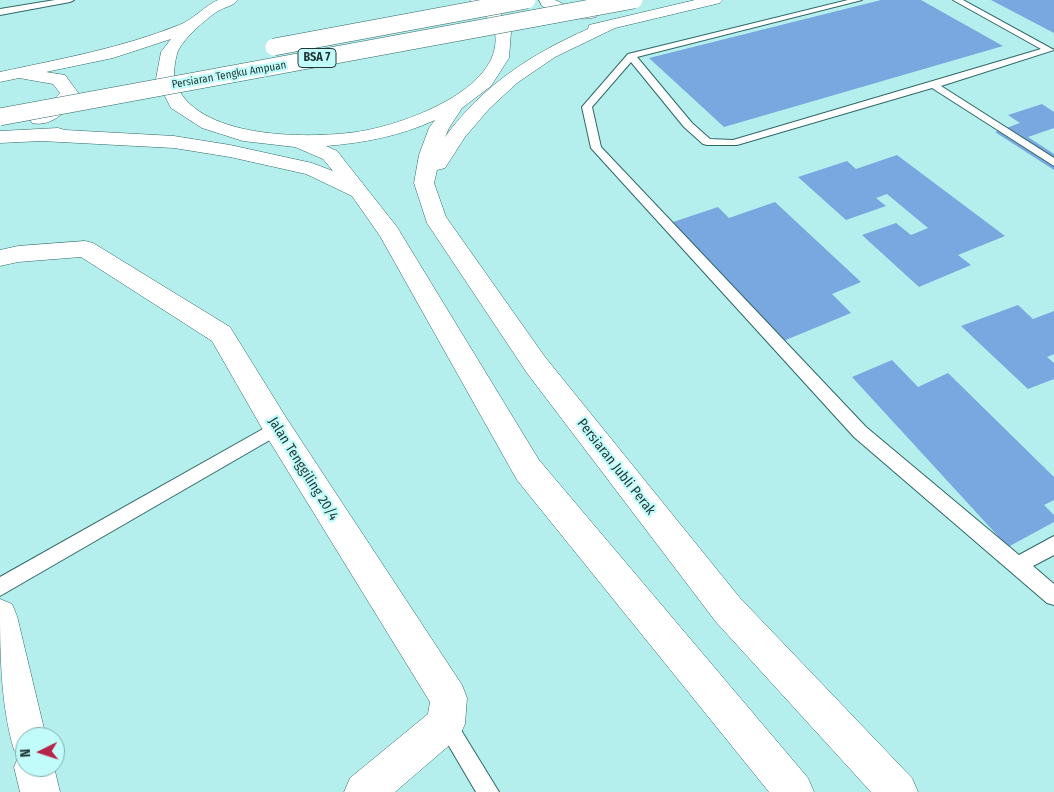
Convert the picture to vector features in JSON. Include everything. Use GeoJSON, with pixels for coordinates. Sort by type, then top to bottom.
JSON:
{"type":"FeatureCollection","features":[{"type":"Feature","properties":{"kind":"main road"},"geometry":{"type":"LineString","coordinates":[[61,64],[134,39],[172,20],[204,0]]}},
{"type":"Feature","properties":{"kind":"main road"},"geometry":{"type":"LineString","coordinates":[[230,0],[214,8],[187,28],[169,52],[165,78],[178,104],[209,124],[250,137],[299,142],[366,136],[411,124],[455,104],[485,82],[515,53],[551,39],[651,13],[715,0]]}},
{"type":"Feature","properties":{"kind":"main road"},"geometry":{"type":"LineString","coordinates":[[478,0],[490,9],[515,53]]}},
{"type":"Feature","properties":{"kind":"main road","name":"Persiaran Tengku Ampuan"},"geometry":{"type":"LineString","coordinates":[[254,50],[527,0]]}},
{"type":"Feature","properties":{"kind":"main road"},"geometry":{"type":"LineString","coordinates":[[547,0],[547,2],[557,8],[574,14],[651,13]]}},
{"type":"Feature","properties":{"kind":"main road","name":"Persiaran Tengku Ampuan"},"geometry":{"type":"LineString","coordinates":[[0,117],[634,0]]}},
{"type":"Feature","properties":{"kind":"main road"},"geometry":{"type":"LineString","coordinates":[[428,197],[437,166],[449,144],[506,83],[541,58],[613,23]]}},
{"type":"Feature","properties":{"kind":"main road"},"geometry":{"type":"LineString","coordinates":[[9,75],[107,54],[187,28]]}},
{"type":"Feature","properties":{"kind":"main road","name":"Persiaran Tengku Ampuan"},"geometry":{"type":"LineString","coordinates":[[146,70],[186,63]]}},
{"type":"Feature","properties":{"kind":"main road"},"geometry":{"type":"LineString","coordinates":[[0,137],[49,115],[70,94],[58,79],[9,75]]}},
{"type":"Feature","properties":{"kind":"main road"},"geometry":{"type":"LineString","coordinates":[[29,92],[78,83]]}},
{"type":"Feature","properties":{"kind":"main road","name":"Persiaran Jubli Perak"},"geometry":{"type":"LineString","coordinates":[[455,104],[439,128],[429,156],[424,183],[435,218],[536,365],[728,610],[898,792]]}},
{"type":"Feature","properties":{"kind":"main road"},"geometry":{"type":"LineString","coordinates":[[0,137],[209,124]]}},
{"type":"Feature","properties":{"kind":"main road"},"geometry":{"type":"LineString","coordinates":[[41,135],[174,142],[230,151],[312,169],[360,193]]}},
{"type":"Feature","properties":{"kind":"main road"},"geometry":{"type":"LineString","coordinates":[[299,142],[330,155],[360,193],[389,232],[528,470],[794,792]]}},
{"type":"Feature","properties":{"kind":"main road","name":"Jalan Tenggiling 20/4"},"geometry":{"type":"LineString","coordinates":[[0,258],[18,254],[85,249],[221,334],[277,428],[449,698],[446,724]]}},
{"type":"Feature","properties":{"kind":"main road"},"geometry":{"type":"LineString","coordinates":[[1,623],[25,727]]}},
{"type":"Feature","properties":{"kind":"main road"},"geometry":{"type":"LineString","coordinates":[[364,792],[446,724]]}},
{"type":"Feature","properties":{"kind":"main road"},"geometry":{"type":"LineString","coordinates":[[36,777],[40,792]]}},
{"type":"Feature","properties":{"kind":"lane"},"geometry":{"type":"LineString","coordinates":[[0,12],[70,0]]}},
{"type":"Feature","properties":{"kind":"lane"},"geometry":{"type":"LineString","coordinates":[[858,0],[632,56],[587,107],[596,148],[860,432],[1054,596]]}},
{"type":"Feature","properties":{"kind":"lane"},"geometry":{"type":"LineString","coordinates":[[956,0],[1052,52]]}},
{"type":"Feature","properties":{"kind":"lane"},"geometry":{"type":"LineString","coordinates":[[632,56],[688,125],[706,142],[733,143],[933,84],[1052,52]]}},
{"type":"Feature","properties":{"kind":"lane"},"geometry":{"type":"LineString","coordinates":[[933,84],[1054,163]]}},
{"type":"Feature","properties":{"kind":"lane"},"geometry":{"type":"LineString","coordinates":[[0,587],[277,428]]}},
{"type":"Feature","properties":{"kind":"lane"},"geometry":{"type":"LineString","coordinates":[[1018,565],[1054,545]]}},
{"type":"Feature","properties":{"kind":"lane"},"geometry":{"type":"LineString","coordinates":[[446,724],[488,792]]}},
{"type":"Feature","properties":{"kind":"building"},"geometry":{"type":"Polygon","coordinates":[[[881,0],[921,0],[1003,46],[724,127],[649,58],[881,0]]]}},
{"type":"Feature","properties":{"kind":"building"},"geometry":{"type":"Polygon","coordinates":[[[991,0],[1054,0],[1054,33],[991,0]]]}},
{"type":"Feature","properties":{"kind":"building"},"geometry":{"type":"Polygon","coordinates":[[[1042,104],[1054,112],[1054,128],[1028,137],[1054,154],[1054,170],[995,132],[1020,123],[1008,115],[1042,104]]]}},
{"type":"Feature","properties":{"kind":"building"},"geometry":{"type":"Polygon","coordinates":[[[897,155],[1005,236],[958,255],[971,265],[919,287],[862,235],[896,223],[911,235],[928,228],[887,194],[876,198],[886,206],[846,220],[798,177],[847,161],[856,169],[897,155]]]}},
{"type":"Feature","properties":{"kind":"building"},"geometry":{"type":"Polygon","coordinates":[[[775,202],[861,282],[832,294],[851,313],[781,342],[673,222],[718,207],[729,218],[775,202]]]}},
{"type":"Feature","properties":{"kind":"building"},"geometry":{"type":"Polygon","coordinates":[[[1018,305],[1033,319],[1054,311],[1054,354],[1047,357],[1054,363],[1054,379],[1028,389],[961,326],[1018,305]]]}},
{"type":"Feature","properties":{"kind":"building"},"geometry":{"type":"Polygon","coordinates":[[[892,360],[918,387],[948,373],[1054,477],[1054,500],[1044,505],[1054,515],[1054,522],[1008,547],[852,377],[892,360]]]}}]}
